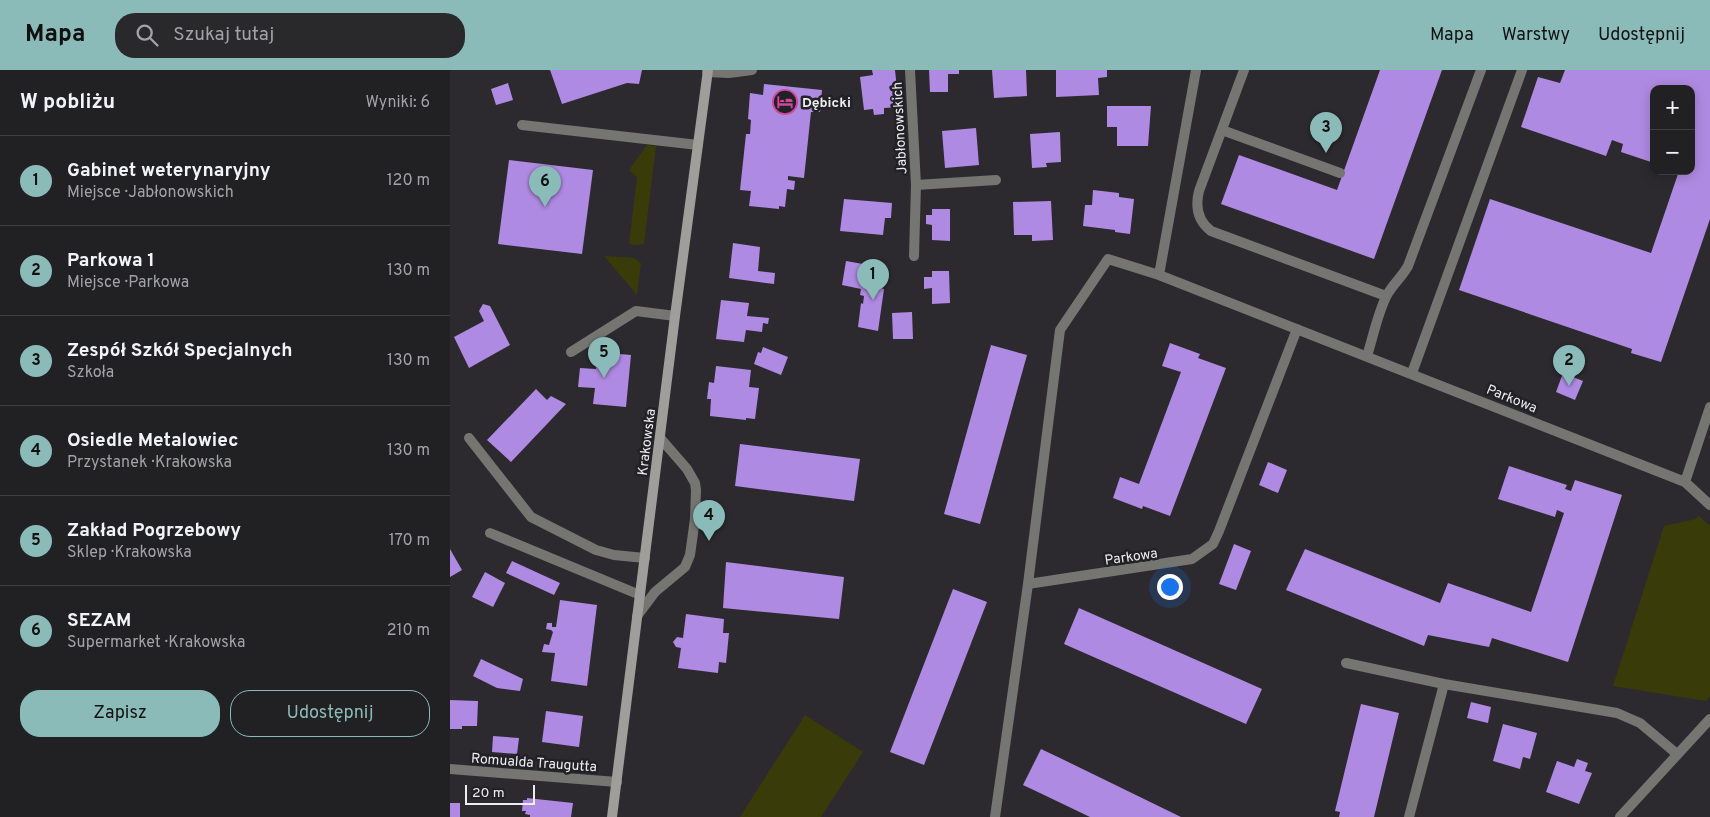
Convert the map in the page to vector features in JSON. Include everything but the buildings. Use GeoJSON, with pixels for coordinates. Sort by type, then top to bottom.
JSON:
{"type":"FeatureCollection","features":[{"type":"Feature","properties":{"kind":"street"},"geometry":{"type":"LineString","coordinates":[[708,71],[729,74],[752,70]]}},
{"type":"Feature","properties":{"kind":"street","name":"Jabłonowskich"},"geometry":{"type":"LineString","coordinates":[[910,70],[916,185],[914,256]]}},
{"type":"Feature","properties":{"kind":"street"},"geometry":{"type":"LineString","coordinates":[[1159,275],[1196,70]]}},
{"type":"Feature","properties":{"kind":"street"},"geometry":{"type":"LineString","coordinates":[[1244,70],[1197,200],[1198,214],[1205,227],[1211,231],[1386,296]]}},
{"type":"Feature","properties":{"kind":"street"},"geometry":{"type":"LineString","coordinates":[[1367,356],[1386,296],[1392,286],[1403,276],[1408,266],[1481,70]]}},
{"type":"Feature","properties":{"kind":"street"},"geometry":{"type":"LineString","coordinates":[[1412,373],[1522,70]]}},
{"type":"Feature","properties":{"kind":"street","name":"Krakowska"},"geometry":{"type":"LineString","coordinates":[[612,817],[708,71]]}},
{"type":"Feature","properties":{"kind":"street"},"geometry":{"type":"LineString","coordinates":[[522,125],[698,145]]}},
{"type":"Feature","properties":{"kind":"street"},"geometry":{"type":"LineString","coordinates":[[1222,130],[1340,173]]}},
{"type":"Feature","properties":{"kind":"street","name":"Jabłonowskich"},"geometry":{"type":"LineString","coordinates":[[916,185],[996,180]]}},
{"type":"Feature","properties":{"kind":"street","name":"Parkowa"},"geometry":{"type":"LineString","coordinates":[[1297,329],[1219,531],[1212,544],[1192,559],[1028,584],[1060,330],[1108,259],[1159,275],[1412,373],[1685,482],[1710,505]]}},
{"type":"Feature","properties":{"kind":"street"},"geometry":{"type":"LineString","coordinates":[[571,352],[636,311],[675,316]]}},
{"type":"Feature","properties":{"kind":"street"},"geometry":{"type":"LineString","coordinates":[[1685,482],[1710,407]]}},
{"type":"Feature","properties":{"kind":"street"},"geometry":{"type":"LineString","coordinates":[[470,438],[531,517],[596,550],[614,555],[645,558]]}},
{"type":"Feature","properties":{"kind":"street"},"geometry":{"type":"LineString","coordinates":[[637,616],[655,592],[685,567],[690,555],[695,519],[695,483],[687,469],[661,439]]}},
{"type":"Feature","properties":{"kind":"street"},"geometry":{"type":"LineString","coordinates":[[490,533],[640,595]]}},
{"type":"Feature","properties":{"kind":"street"},"geometry":{"type":"LineString","coordinates":[[995,817],[1028,584]]}},
{"type":"Feature","properties":{"kind":"street"},"geometry":{"type":"LineString","coordinates":[[1346,663],[1444,684],[1617,713],[1640,723],[1676,754]]}},
{"type":"Feature","properties":{"kind":"street"},"geometry":{"type":"LineString","coordinates":[[1409,817],[1444,684]]}},
{"type":"Feature","properties":{"kind":"street"},"geometry":{"type":"LineString","coordinates":[[1620,817],[1710,719]]}},
{"type":"Feature","properties":{"kind":"street","name":"Romualda Traugutta"},"geometry":{"type":"LineString","coordinates":[[450,769],[616,782]]}},
{"type":"Feature","properties":{"kind":"shaded area"},"geometry":{"type":"Polygon","coordinates":[[[647,145],[656,146],[644,244],[629,244],[637,177],[629,170],[647,145]]]}},
{"type":"Feature","properties":{"kind":"shaded area"},"geometry":{"type":"Polygon","coordinates":[[[604,256],[634,258],[641,263],[637,295],[604,256]]]}},
{"type":"Feature","properties":{"kind":"shaded area"},"geometry":{"type":"Polygon","coordinates":[[[1699,516],[1710,526],[1710,696],[1706,701],[1613,686],[1664,526],[1696,519],[1699,516]]]}},
{"type":"Feature","properties":{"kind":"shaded area"},"geometry":{"type":"Polygon","coordinates":[[[805,715],[863,752],[821,817],[740,817],[805,715]]]}},
{"type":"Feature","properties":{"kind":"place","name":"Dębicki"},"geometry":{"type":"Point","coordinates":[785,102]}},
{"type":"Feature","properties":{"kind":"place","name":"Zespół Szkół Specjalnych"},"geometry":{"type":"Point","coordinates":[1326,153]}},
{"type":"Feature","properties":{"kind":"place","name":"SEZAM"},"geometry":{"type":"Point","coordinates":[545,207]}},
{"type":"Feature","properties":{"kind":"place","name":"Gabinet weterynaryjny"},"geometry":{"type":"Point","coordinates":[873,300]}},
{"type":"Feature","properties":{"kind":"place","name":"Zakład Pogrzebowy"},"geometry":{"type":"Point","coordinates":[604,378]}},
{"type":"Feature","properties":{"kind":"place","name":"Parkowa 1"},"geometry":{"type":"Point","coordinates":[1569,386]}},
{"type":"Feature","properties":{"kind":"place","name":"Osiedle Metalowiec"},"geometry":{"type":"Point","coordinates":[709,541]}}]}
